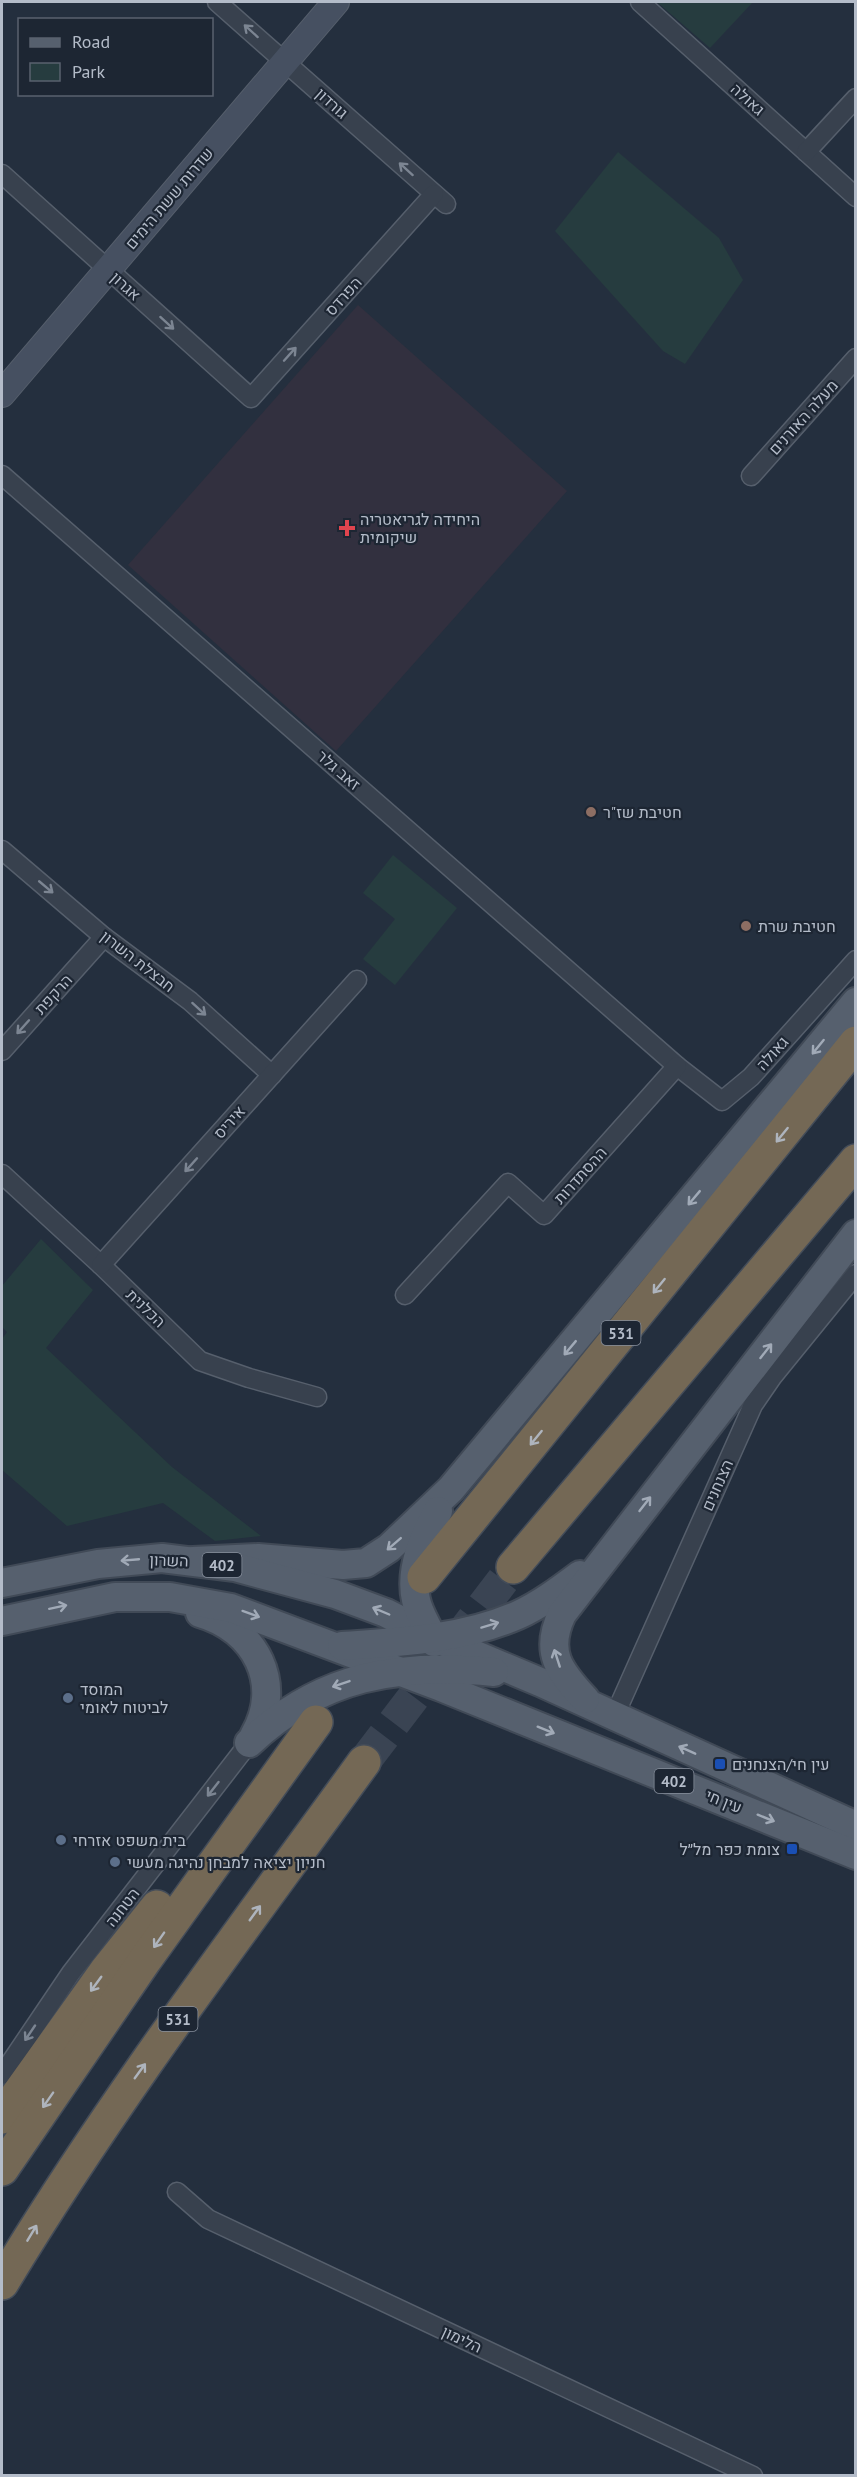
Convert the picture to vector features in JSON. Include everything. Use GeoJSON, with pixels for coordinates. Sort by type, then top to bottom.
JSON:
{"type":"FeatureCollection","features":[{"type":"Feature","properties":{"kind":"highway"},"geometry":{"type":"LineString","coordinates":[[819,1089],[855,1043]]}},
{"type":"Feature","properties":{"kind":"highway","name":"531"},"geometry":{"type":"LineString","coordinates":[[424,1577],[819,1089],[855,1049]]}},
{"type":"Feature","properties":{"kind":"highway"},"geometry":{"type":"LineString","coordinates":[[855,1161],[513,1567],[855,1193]]}},
{"type":"Feature","properties":{"kind":"highway"},"geometry":{"type":"LineString","coordinates":[[2,2169],[145,1960],[316,1722]]}},
{"type":"Feature","properties":{"kind":"highway","name":"531"},"geometry":{"type":"LineString","coordinates":[[2,2283],[39,2222],[137,2076],[364,1762]]}},
{"type":"Feature","properties":{"kind":"highway"},"geometry":{"type":"LineString","coordinates":[[2,2117],[58,2036],[148,1918],[177,1882],[284,1764]]}},
{"type":"Feature","properties":{"kind":"main road"},"geometry":{"type":"LineString","coordinates":[[194,1561],[258,1558],[333,1565],[366,1563],[389,1548],[451,1489],[855,1002]]}},
{"type":"Feature","properties":{"kind":"main road"},"geometry":{"type":"LineString","coordinates":[[602,1711],[568,1680],[557,1662],[554,1637],[562,1614],[609,1550],[855,1234]]}},
{"type":"Feature","properties":{"kind":"main road"},"geometry":{"type":"LineString","coordinates":[[451,1489],[425,1536],[417,1564],[415,1598],[444,1668],[480,1703]]}},
{"type":"Feature","properties":{"kind":"main road"},"geometry":{"type":"LineString","coordinates":[[331,1647],[433,1638],[484,1627],[520,1614],[560,1590],[609,1550]]}},
{"type":"Feature","properties":{"kind":"main road","name":"השרון"},"geometry":{"type":"LineString","coordinates":[[2,1583],[117,1561],[162,1558],[194,1561],[251,1571],[335,1594],[374,1608],[433,1638]]}},
{"type":"Feature","properties":{"kind":"main road"},"geometry":{"type":"LineString","coordinates":[[115,1597],[154,1602],[207,1615],[232,1627],[242,1636],[258,1660],[267,1689],[265,1714],[249,1743]]}},
{"type":"Feature","properties":{"kind":"main road","name":"402"},"geometry":{"type":"LineString","coordinates":[[2,1621],[115,1597],[170,1597],[219,1605],[271,1622],[480,1703]]}},
{"type":"Feature","properties":{"kind":"main road","name":"402"},"geometry":{"type":"LineString","coordinates":[[433,1638],[522,1674]]}},
{"type":"Feature","properties":{"kind":"main road"},"geometry":{"type":"LineString","coordinates":[[249,1743],[282,1715],[311,1697],[355,1680],[398,1672],[444,1668],[522,1674]]}},
{"type":"Feature","properties":{"kind":"main road","name":"עין חי"},"geometry":{"type":"LineString","coordinates":[[522,1674],[855,1826]]}},
{"type":"Feature","properties":{"kind":"main road","name":"עין חי"},"geometry":{"type":"LineString","coordinates":[[480,1703],[855,1855]]}},
{"type":"Feature","properties":{"kind":"street","name":"גורדון"},"geometry":{"type":"LineString","coordinates":[[217,2],[440,199]]}},
{"type":"Feature","properties":{"kind":"street","name":"שדרות ששת הימים"},"geometry":{"type":"LineString","coordinates":[[2,394],[336,2]]}},
{"type":"Feature","properties":{"kind":"street","name":"גאולה"},"geometry":{"type":"LineString","coordinates":[[640,2],[855,197]]}},
{"type":"Feature","properties":{"kind":"street"},"geometry":{"type":"LineString","coordinates":[[806,152],[855,98]]}},
{"type":"Feature","properties":{"kind":"street","name":"אגרון"},"geometry":{"type":"LineString","coordinates":[[2,174],[251,398]]}},
{"type":"Feature","properties":{"kind":"street","name":"הפרדס"},"geometry":{"type":"LineString","coordinates":[[251,398],[440,199]]}},
{"type":"Feature","properties":{"kind":"street","name":"מעלה האורנים"},"geometry":{"type":"LineString","coordinates":[[751,476],[855,358]]}},
{"type":"Feature","properties":{"kind":"street","name":"זאב גלר"},"geometry":{"type":"LineString","coordinates":[[2,475],[677,1066]]}},
{"type":"Feature","properties":{"kind":"street","name":"חבצלת השרון"},"geometry":{"type":"LineString","coordinates":[[2,850],[104,937],[190,1001],[272,1075]]}},
{"type":"Feature","properties":{"kind":"street","name":"הרקפת"},"geometry":{"type":"LineString","coordinates":[[2,1051],[104,937]]}},
{"type":"Feature","properties":{"kind":"street","name":"גאולה"},"geometry":{"type":"LineString","coordinates":[[677,1066],[722,1101],[751,1077],[855,960]]}},
{"type":"Feature","properties":{"kind":"street","name":"איריס"},"geometry":{"type":"LineString","coordinates":[[101,1265],[357,980]]}},
{"type":"Feature","properties":{"kind":"street","name":"ההסתדרות"},"geometry":{"type":"LineString","coordinates":[[405,1295],[508,1183],[544,1215],[677,1066]]}},
{"type":"Feature","properties":{"kind":"street","name":"הכלנית"},"geometry":{"type":"LineString","coordinates":[[2,1174],[101,1265],[200,1361],[244,1377],[317,1397]]}},
{"type":"Feature","properties":{"kind":"street","name":"הצנחנים"},"geometry":{"type":"LineString","coordinates":[[602,1711],[753,1405],[773,1376],[855,1274]]}},
{"type":"Feature","properties":{"kind":"street","name":"הטחנה"},"geometry":{"type":"LineString","coordinates":[[2,2075],[71,1973],[249,1743]]}},
{"type":"Feature","properties":{"kind":"street","name":"הלימון"},"geometry":{"type":"LineString","coordinates":[[177,2192],[208,2218],[753,2475]]}},
{"type":"Feature","properties":{"kind":"shaded area","name":"היחידה לגריאטריה שיקומית"},"geometry":{"type":"Polygon","coordinates":[[[358,305],[567,491],[336,751],[128,565],[358,305]]]}},
{"type":"Feature","properties":{"kind":"green space"},"geometry":{"type":"Polygon","coordinates":[[[657,2],[753,2],[710,48],[657,2]]]}},
{"type":"Feature","properties":{"kind":"green space"},"geometry":{"type":"Polygon","coordinates":[[[618,152],[719,238],[743,280],[685,364],[663,351],[555,231],[618,152]]]}},
{"type":"Feature","properties":{"kind":"green space"},"geometry":{"type":"Polygon","coordinates":[[[393,855],[457,908],[395,985],[363,959],[395,919],[363,893],[393,855]]]}},
{"type":"Feature","properties":{"kind":"green space"},"geometry":{"type":"Polygon","coordinates":[[[41,1239],[93,1290],[46,1348],[172,1467],[261,1536],[215,1541],[163,1503],[67,1526],[2,1470],[2,1339],[7,1332],[2,1327],[2,1286],[41,1239]]]}},
{"type":"Feature","properties":{"kind":"tunnel"},"geometry":{"type":"LineString","coordinates":[[364,1762],[513,1567]]}},
{"type":"Feature","properties":{"kind":"place","name":"היחידה לגריאטריה שיקומית"},"geometry":{"type":"Point","coordinates":[347,528]}},
{"type":"Feature","properties":{"kind":"place","name":"חטיבת שז\"ר"},"geometry":{"type":"Point","coordinates":[591,812]}},
{"type":"Feature","properties":{"kind":"place","name":"חטיבת שרת"},"geometry":{"type":"Point","coordinates":[746,926]}},
{"type":"Feature","properties":{"kind":"place","name":"המוסד לביטוח לאומי"},"geometry":{"type":"Point","coordinates":[68,1698]}},
{"type":"Feature","properties":{"kind":"place","name":"עין חי/הצנחנים"},"geometry":{"type":"Point","coordinates":[720,1764]}},
{"type":"Feature","properties":{"kind":"place","name":"בית משפט אזרחי"},"geometry":{"type":"Point","coordinates":[61,1840]}},
{"type":"Feature","properties":{"kind":"place","name":"צומת כפר מל״ל"},"geometry":{"type":"Point","coordinates":[792,1849]}},
{"type":"Feature","properties":{"kind":"place","name":"חניון יציאה למבחן נהיגה מעשי"},"geometry":{"type":"Point","coordinates":[115,1862]}}]}
